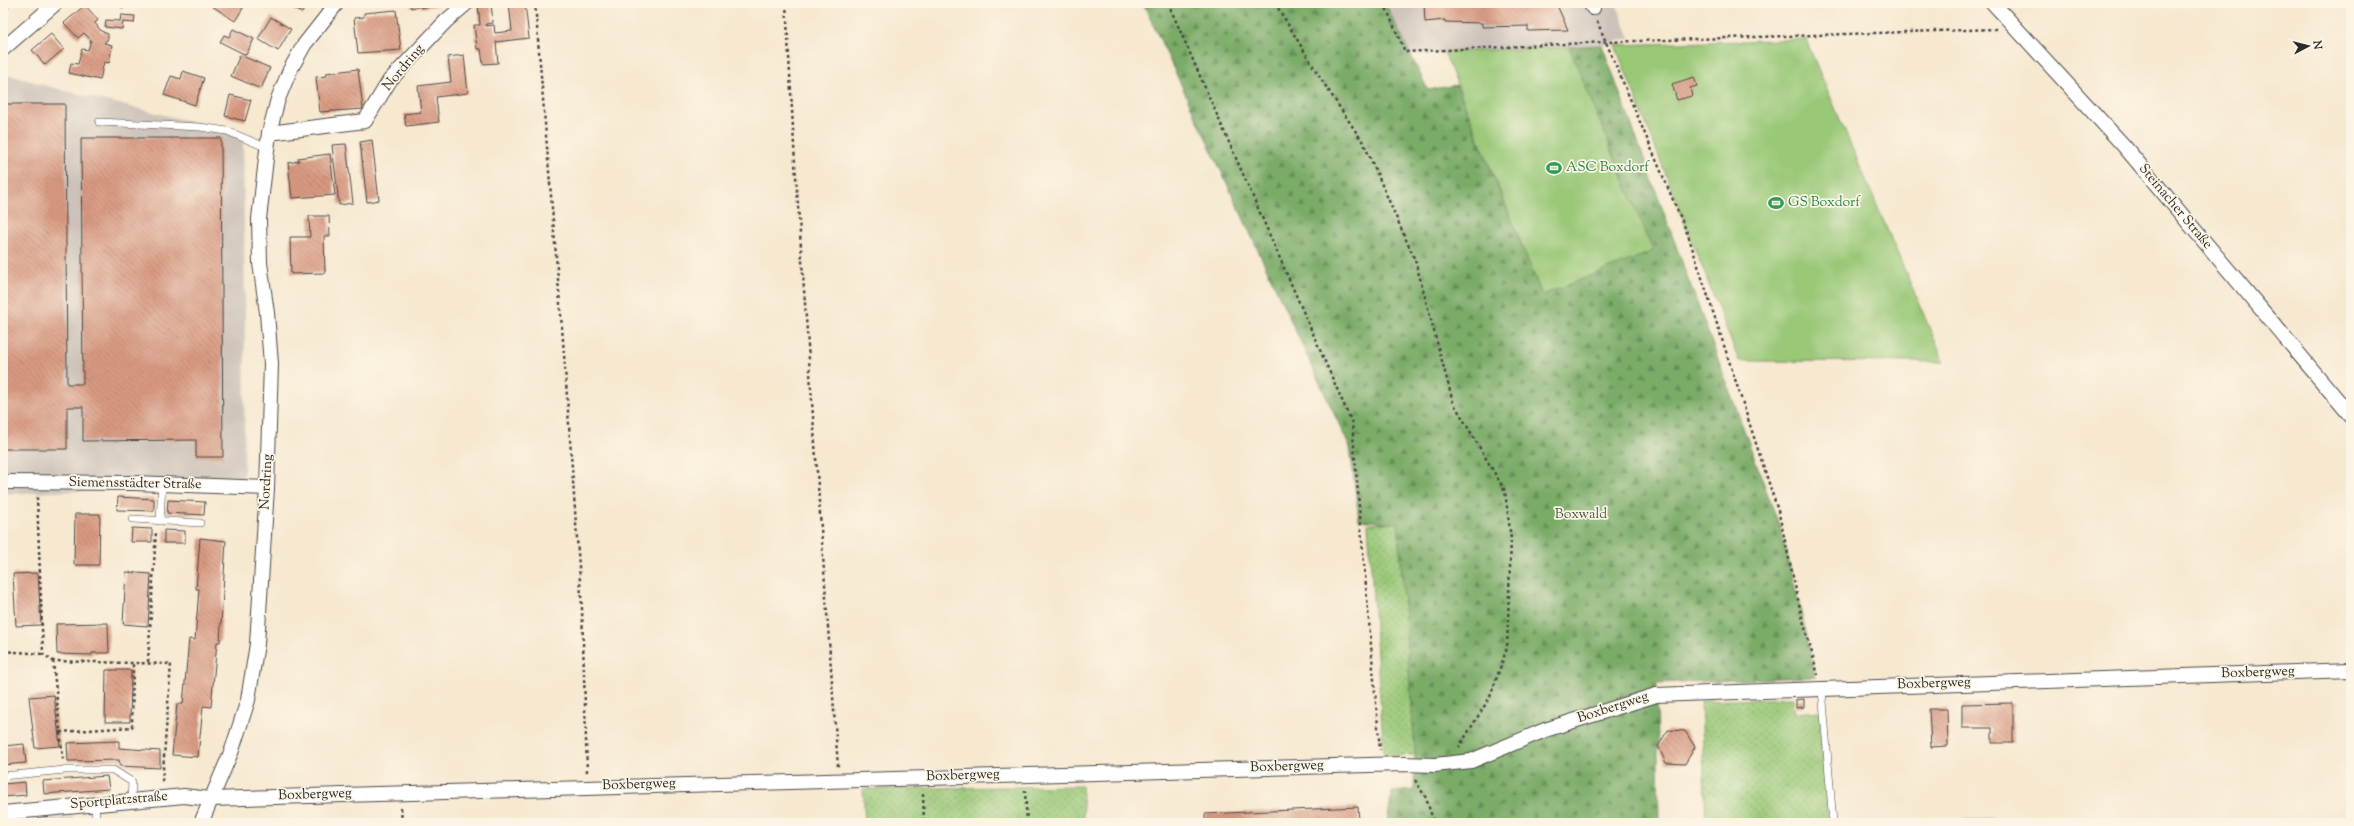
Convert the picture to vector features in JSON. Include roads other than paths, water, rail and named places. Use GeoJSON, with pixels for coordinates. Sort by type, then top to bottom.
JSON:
{"type":"FeatureCollection","features":[{"type":"Feature","properties":{"kind":"street"},"geometry":{"type":"LineString","coordinates":[[3,49],[56,3]]}},
{"type":"Feature","properties":{"kind":"street","name":"Nordring"},"geometry":{"type":"LineString","coordinates":[[201,823],[232,750],[248,700],[257,644],[267,488],[271,364],[267,313],[260,263],[259,219],[269,133],[278,99],[290,70],[304,45],[336,3]]}},
{"type":"Feature","properties":{"kind":"street","name":"Nordring"},"geometry":{"type":"LineString","coordinates":[[269,133],[365,121],[390,80],[446,21],[467,3]]}},
{"type":"Feature","properties":{"kind":"street","name":"Steinacher Straße"},"geometry":{"type":"LineString","coordinates":[[1993,3],[2124,146],[2351,416]]}},
{"type":"Feature","properties":{"kind":"street","name":"Siemensstädter Straße"},"geometry":{"type":"LineString","coordinates":[[3,482],[162,484],[267,488]]}},
{"type":"Feature","properties":{"kind":"street","name":"Boxbergweg"},"geometry":{"type":"LineString","coordinates":[[210,799],[1405,764],[1435,765],[1471,761],[1545,730],[1656,695],[2351,670]]}},
{"type":"Feature","properties":{"kind":"street","name":"Sportplatzstraße"},"geometry":{"type":"LineString","coordinates":[[3,813],[160,797],[184,796],[210,799]]}},
{"type":"Feature","properties":{"kind":"lane"},"geometry":{"type":"LineString","coordinates":[[99,122],[200,127],[221,130],[268,148]]}},
{"type":"Feature","properties":{"kind":"lane"},"geometry":{"type":"LineString","coordinates":[[160,521],[162,484]]}},
{"type":"Feature","properties":{"kind":"lane"},"geometry":{"type":"LineString","coordinates":[[132,519],[200,523]]}},
{"type":"Feature","properties":{"kind":"lane"},"geometry":{"type":"LineString","coordinates":[[1822,688],[1833,823]]}},
{"type":"Feature","properties":{"kind":"lane"},"geometry":{"type":"LineString","coordinates":[[3,776],[65,770],[113,770],[132,782],[131,799]]}},
{"type":"Feature","properties":{"kind":"lane"},"geometry":{"type":"LineString","coordinates":[[95,803],[96,823]]}},
{"type":"Feature","properties":{"kind":"place","name":"ASC Boxdorf"},"geometry":{"type":"Point","coordinates":[1554,168]}},
{"type":"Feature","properties":{"kind":"place","name":"GS Boxdorf"},"geometry":{"type":"Point","coordinates":[1776,203]}},
{"type":"Feature","properties":{"kind":"park label","name":"Boxwald"},"geometry":{"type":"Point","coordinates":[1581,515]}}]}
